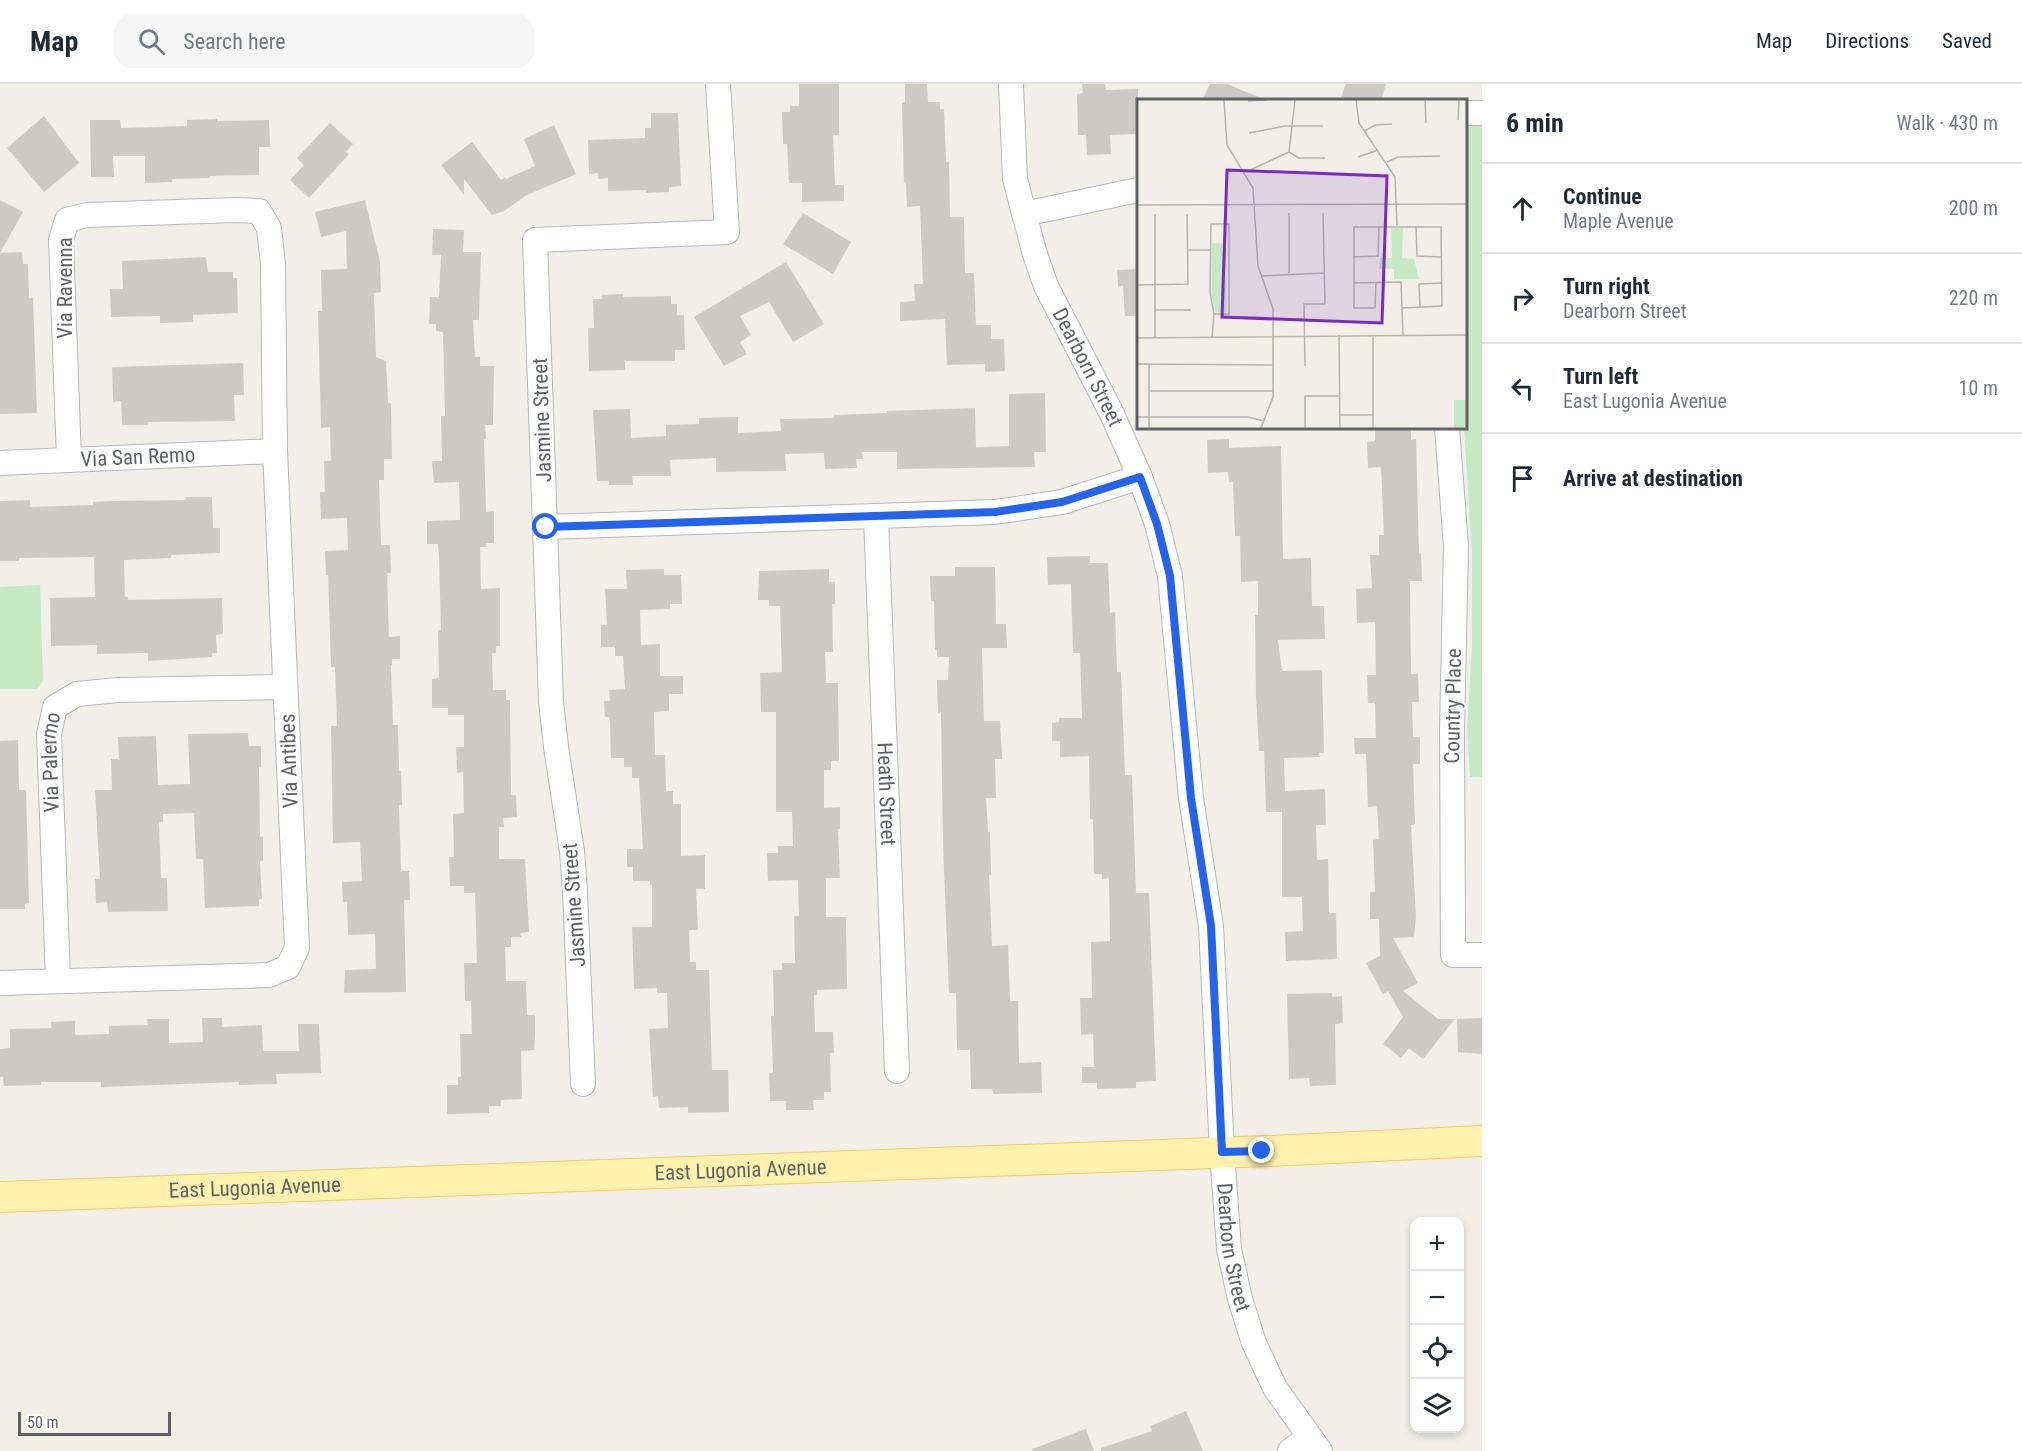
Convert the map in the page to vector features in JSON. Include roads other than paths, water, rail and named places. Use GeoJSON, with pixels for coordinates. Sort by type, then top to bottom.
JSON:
{"type":"FeatureCollection","features":[{"type":"Feature","properties":{"kind":"main road","name":"East Lugonia Avenue"},"geometry":{"type":"LineString","coordinates":[[0,1197],[1482,1141]]}},
{"type":"Feature","properties":{"kind":"street","name":"Jasmine Street"},"geometry":{"type":"LineString","coordinates":[[583,1084],[572,850],[555,747],[551,700],[535,240],[728,232],[718,84]]}},
{"type":"Feature","properties":{"kind":"street","name":"Dearborn Street"},"geometry":{"type":"LineString","coordinates":[[1011,84],[1015,179],[1034,251],[1046,286],[1112,414],[1140,477],[1157,524],[1170,576],[1191,798],[1211,926],[1229,1249],[1240,1299],[1254,1343],[1275,1388],[1307,1446]]}},
{"type":"Feature","properties":{"kind":"street"},"geometry":{"type":"LineString","coordinates":[[1024,214],[1137,190]]}},
{"type":"Feature","properties":{"kind":"street","name":"Via Ravenna"},"geometry":{"type":"LineString","coordinates":[[69,460],[61,240],[67,220],[87,215],[259,211],[269,228],[273,264]]}},
{"type":"Feature","properties":{"kind":"street","name":"Via Antibes"},"geometry":{"type":"LineString","coordinates":[[0,983],[268,975],[288,967],[297,948],[275,451],[273,264]]}},
{"type":"Feature","properties":{"kind":"street","name":"Country Place"},"geometry":{"type":"LineString","coordinates":[[1448,429],[1456,546],[1452,730],[1453,956],[1482,955]]}},
{"type":"Feature","properties":{"kind":"street","name":"Via San Remo"},"geometry":{"type":"LineString","coordinates":[[0,463],[275,451]]}},
{"type":"Feature","properties":{"kind":"street"},"geometry":{"type":"LineString","coordinates":[[546,527],[995,512],[1062,502],[1140,477]]}},
{"type":"Feature","properties":{"kind":"street","name":"Heath Street"},"geometry":{"type":"LineString","coordinates":[[876,516],[897,1071]]}},
{"type":"Feature","properties":{"kind":"street","name":"Via Palermo"},"geometry":{"type":"LineString","coordinates":[[57,980],[49,734],[55,707],[77,694],[108,691],[285,687]]}}]}
